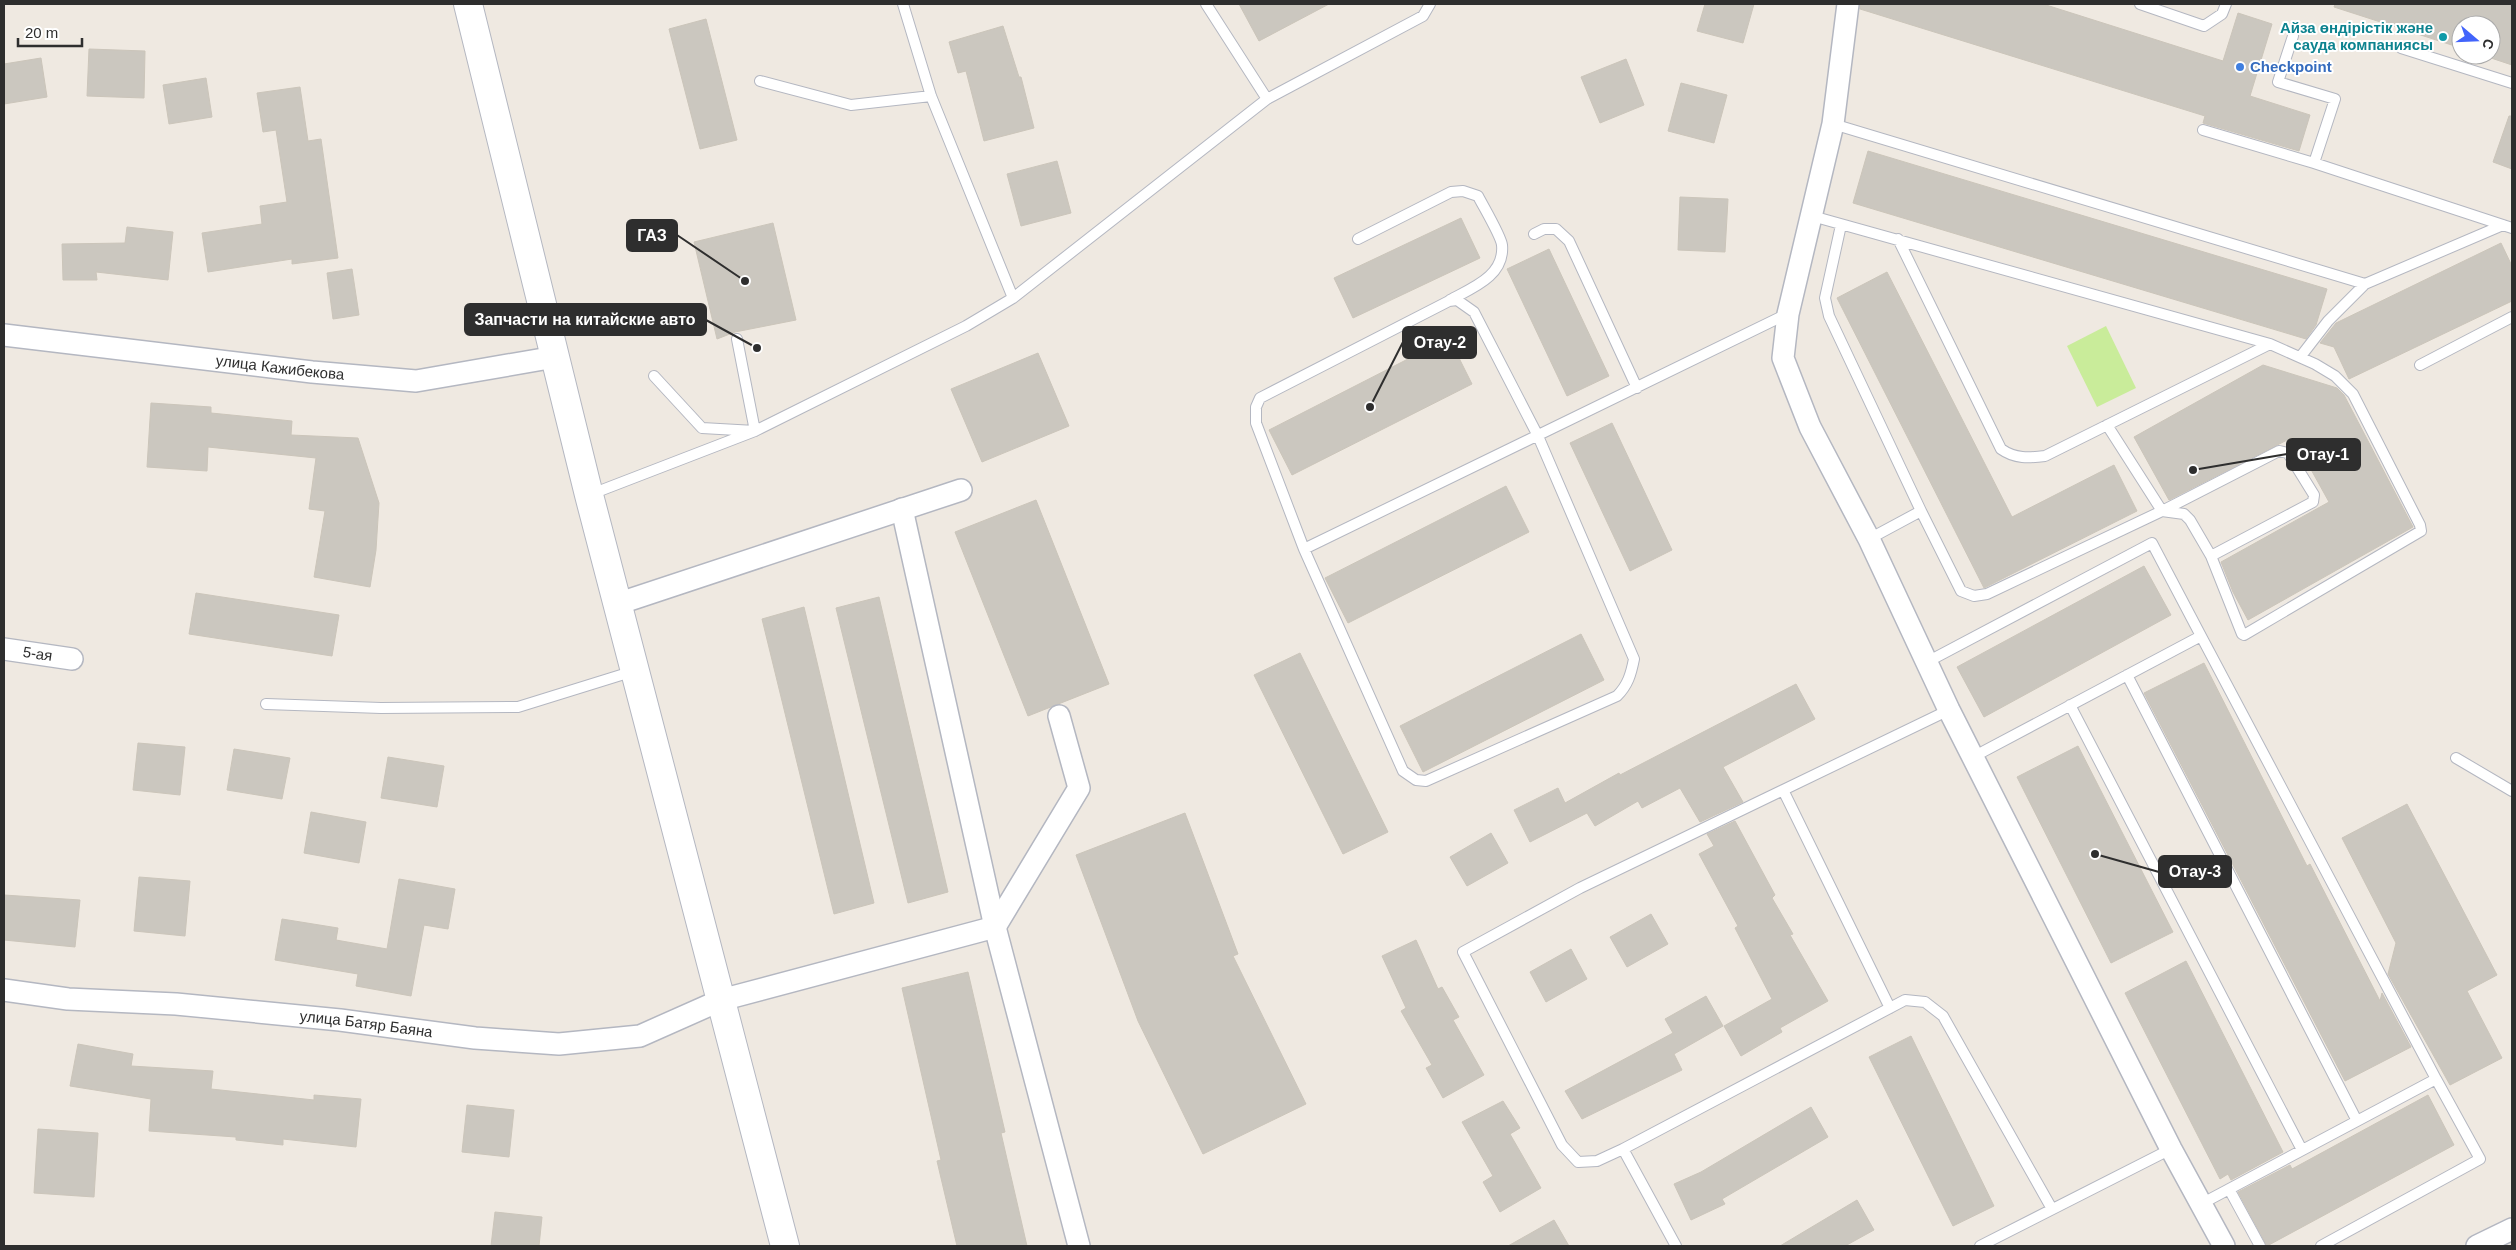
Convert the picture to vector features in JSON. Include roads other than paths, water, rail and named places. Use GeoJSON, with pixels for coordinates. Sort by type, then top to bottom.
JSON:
{"type":"FeatureCollection","features":[{"type":"Feature","properties":{"kind":"main road"},"geometry":{"type":"LineString","coordinates":[[468,4],[588,495],[785,1246]]}},
{"type":"Feature","properties":{"kind":"street"},"geometry":{"type":"LineString","coordinates":[[1848,4],[1833,124],[1788,314],[1783,358],[1810,427],[1869,539],[1949,710],[2171,1150],[2224,1246]]}},
{"type":"Feature","properties":{"kind":"street","name":"улица Кажибекова"},"geometry":{"type":"LineString","coordinates":[[4,335],[312,372],[416,381],[555,357]]}},
{"type":"Feature","properties":{"kind":"street"},"geometry":{"type":"LineString","coordinates":[[617,604],[961,490]]}},
{"type":"Feature","properties":{"kind":"street"},"geometry":{"type":"LineString","coordinates":[[902,510],[995,927],[1078,1246]]}},
{"type":"Feature","properties":{"kind":"street","name":"5-ая"},"geometry":{"type":"LineString","coordinates":[[4,648],[72,659]]}},
{"type":"Feature","properties":{"kind":"street"},"geometry":{"type":"LineString","coordinates":[[995,927],[1079,788],[1059,716]]}},
{"type":"Feature","properties":{"kind":"street","name":"улица Батяр Баяна"},"geometry":{"type":"LineString","coordinates":[[4,990],[68,999],[186,1005],[340,1020],[475,1038],[559,1044],[640,1036],[721,1000],[995,927]]}},
{"type":"Feature","properties":{"kind":"street"},"geometry":{"type":"LineString","coordinates":[[2476,1246],[2512,1229]]}},
{"type":"Feature","properties":{"kind":"lane"},"geometry":{"type":"LineString","coordinates":[[903,4],[932,96],[1012,298]]}},
{"type":"Feature","properties":{"kind":"lane"},"geometry":{"type":"LineString","coordinates":[[1206,4],[1267,98]]}},
{"type":"Feature","properties":{"kind":"lane"},"geometry":{"type":"LineString","coordinates":[[588,495],[755,431],[966,326],[1012,298],[1267,98],[1423,16],[1430,4]]}},
{"type":"Feature","properties":{"kind":"lane"},"geometry":{"type":"LineString","coordinates":[[2140,4],[2204,26],[2222,14],[2226,4]]}},
{"type":"Feature","properties":{"kind":"lane"},"geometry":{"type":"LineString","coordinates":[[2293,36],[2278,82],[2335,99],[2314,163]]}},
{"type":"Feature","properties":{"kind":"lane"},"geometry":{"type":"LineString","coordinates":[[2401,48],[2512,83]]}},
{"type":"Feature","properties":{"kind":"lane"},"geometry":{"type":"LineString","coordinates":[[760,81],[851,104],[932,96]]}},
{"type":"Feature","properties":{"kind":"lane"},"geometry":{"type":"LineString","coordinates":[[1833,124],[2364,284]]}},
{"type":"Feature","properties":{"kind":"lane"},"geometry":{"type":"LineString","coordinates":[[2203,130],[2314,163],[2508,227]]}},
{"type":"Feature","properties":{"kind":"lane"},"geometry":{"type":"LineString","coordinates":[[1358,239],[1451,192],[1463,191],[1478,196],[1502,244],[1499,261],[1490,279],[1260,398],[1256,407],[1256,423],[1304,549],[1402,772],[1407,776],[1426,781],[1617,696],[1625,687],[1632,672],[1634,659],[1538,436],[1474,312],[1457,300],[1449,301]]}},
{"type":"Feature","properties":{"kind":"lane"},"geometry":{"type":"LineString","coordinates":[[1812,216],[2270,344],[2301,356],[2335,376],[2353,394],[2420,525],[2421,531],[2244,635],[2211,556],[2190,520],[2184,514],[2162,511],[2107,425]]}},
{"type":"Feature","properties":{"kind":"lane"},"geometry":{"type":"LineString","coordinates":[[1842,224],[1825,298],[1829,316],[1921,511],[1961,590],[1974,596],[1987,594],[2162,511],[2279,451],[2288,453],[2314,494],[2313,502],[2211,556]]}},
{"type":"Feature","properties":{"kind":"lane"},"geometry":{"type":"LineString","coordinates":[[2301,356],[2328,321],[2364,284],[2508,227]]}},
{"type":"Feature","properties":{"kind":"lane"},"geometry":{"type":"LineString","coordinates":[[1534,234],[1544,229],[1556,229],[1569,240],[1637,388]]}},
{"type":"Feature","properties":{"kind":"lane"},"geometry":{"type":"LineString","coordinates":[[1898,239],[2001,449],[2013,456],[2028,458],[2045,456],[2270,344]]}},
{"type":"Feature","properties":{"kind":"lane"},"geometry":{"type":"LineString","coordinates":[[1304,549],[1788,314]]}},
{"type":"Feature","properties":{"kind":"lane"},"geometry":{"type":"LineString","coordinates":[[2420,366],[2512,318]]}},
{"type":"Feature","properties":{"kind":"lane"},"geometry":{"type":"LineString","coordinates":[[737,339],[755,431]]}},
{"type":"Feature","properties":{"kind":"lane"},"geometry":{"type":"LineString","coordinates":[[654,376],[702,428],[755,431]]}},
{"type":"Feature","properties":{"kind":"lane"},"geometry":{"type":"LineString","coordinates":[[1869,539],[1921,511]]}},
{"type":"Feature","properties":{"kind":"lane"},"geometry":{"type":"LineString","coordinates":[[1926,662],[2152,543],[2436,1079],[2480,1158],[2321,1246]]}},
{"type":"Feature","properties":{"kind":"lane"},"geometry":{"type":"LineString","coordinates":[[1973,757],[2202,636]]}},
{"type":"Feature","properties":{"kind":"lane"},"geometry":{"type":"LineString","coordinates":[[266,704],[381,708],[518,707],[634,670]]}},
{"type":"Feature","properties":{"kind":"lane"},"geometry":{"type":"LineString","coordinates":[[2127,675],[2357,1121]]}},
{"type":"Feature","properties":{"kind":"lane"},"geometry":{"type":"LineString","coordinates":[[2070,705],[2302,1150]]}},
{"type":"Feature","properties":{"kind":"lane"},"geometry":{"type":"LineString","coordinates":[[1949,710],[1580,888],[1463,952],[1562,1145],[1578,1162],[1597,1161],[1623,1149],[1905,1000],[1925,1002],[1943,1016],[2052,1209]]}},
{"type":"Feature","properties":{"kind":"lane"},"geometry":{"type":"LineString","coordinates":[[2456,758],[2512,791]]}},
{"type":"Feature","properties":{"kind":"lane"},"geometry":{"type":"LineString","coordinates":[[1783,790],[1890,1008]]}},
{"type":"Feature","properties":{"kind":"lane"},"geometry":{"type":"LineString","coordinates":[[2201,1204],[2436,1079]]}},
{"type":"Feature","properties":{"kind":"lane"},"geometry":{"type":"LineString","coordinates":[[1623,1149],[1676,1246]]}},
{"type":"Feature","properties":{"kind":"lane"},"geometry":{"type":"LineString","coordinates":[[1980,1246],[2171,1150]]}},
{"type":"Feature","properties":{"kind":"lane"},"geometry":{"type":"LineString","coordinates":[[2228,1189],[2260,1246]]}},
{"type":"Feature","properties":{"kind":"place","name":"Айза өндірістік және сауда компаниясы"},"geometry":{"type":"Point","coordinates":[2443,37]}},
{"type":"Feature","properties":{"kind":"place","name":"Checkpoint"},"geometry":{"type":"Point","coordinates":[2240,67]}},
{"type":"Feature","properties":{"kind":"place","name":"ГАЗ"},"geometry":{"type":"Point","coordinates":[745,281]}},
{"type":"Feature","properties":{"kind":"place","name":"Запчасти на китайские авто"},"geometry":{"type":"Point","coordinates":[757,348]}},
{"type":"Feature","properties":{"kind":"place","name":"Отау-2"},"geometry":{"type":"Point","coordinates":[1370,407]}},
{"type":"Feature","properties":{"kind":"place","name":"Отау-1"},"geometry":{"type":"Point","coordinates":[2193,470]}},
{"type":"Feature","properties":{"kind":"place","name":"Отау-3"},"geometry":{"type":"Point","coordinates":[2095,854]}}]}
